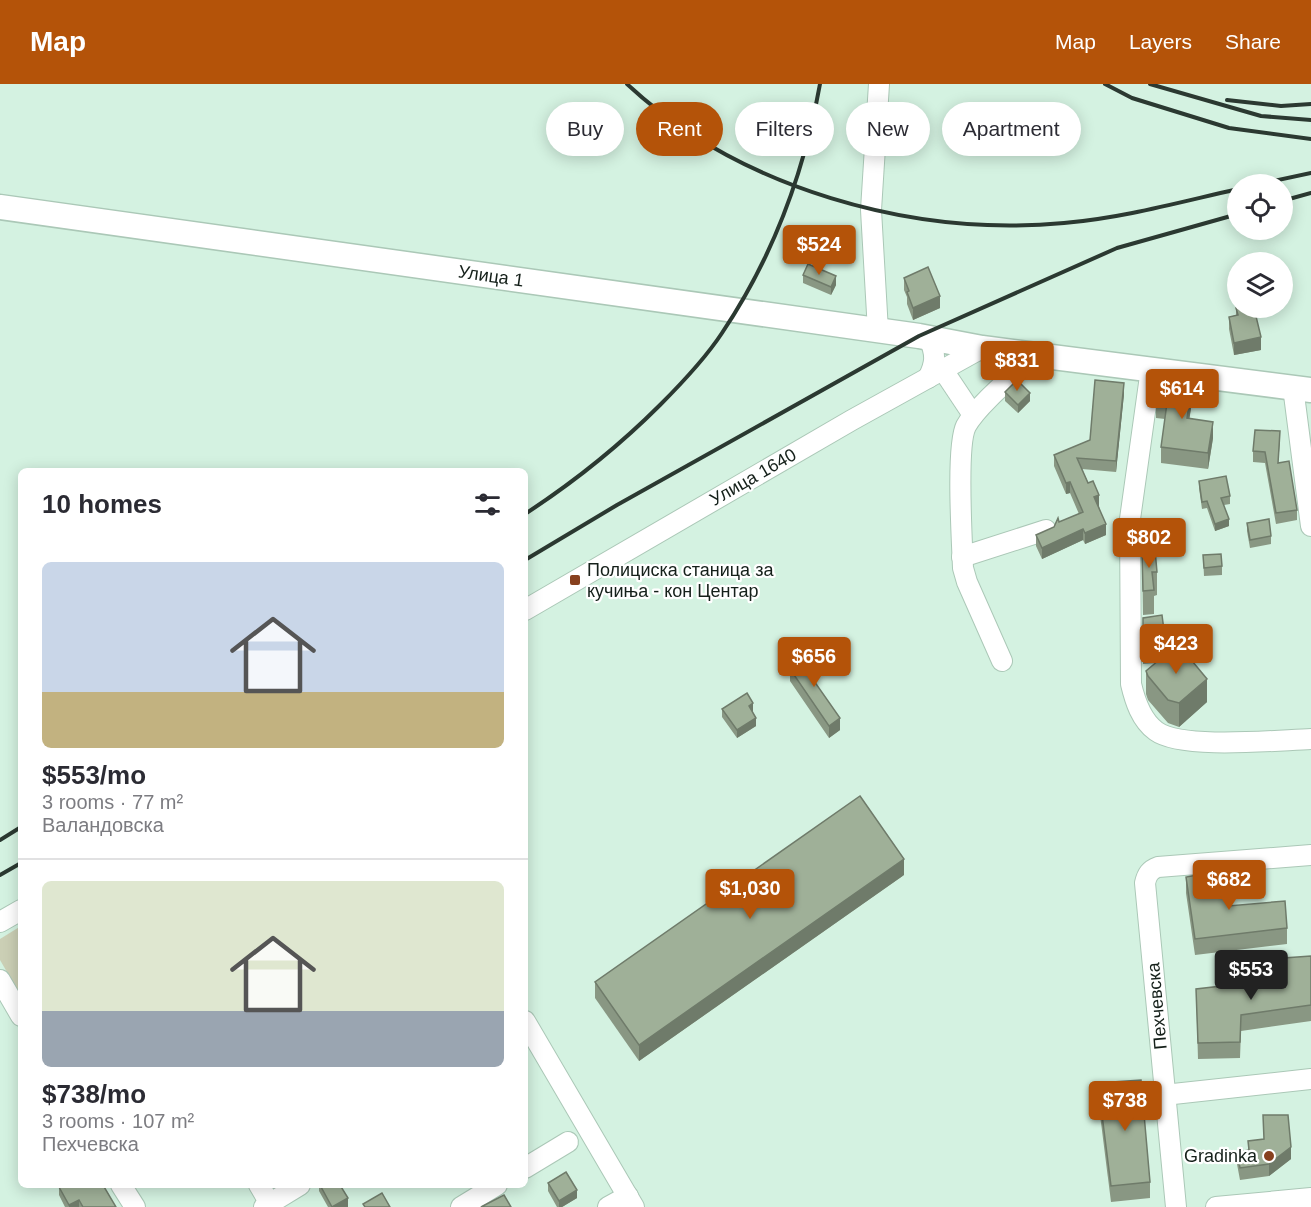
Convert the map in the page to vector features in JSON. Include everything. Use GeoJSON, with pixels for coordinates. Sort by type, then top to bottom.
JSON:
{"type":"FeatureCollection","features":[{"type":"Feature","properties":{"kind":"main road","name":"Улица 1"},"geometry":{"type":"LineString","coordinates":[[0,207],[929,338],[982,348],[1302,389]]}},
{"type":"Feature","properties":{"kind":"street"},"geometry":{"type":"LineString","coordinates":[[878,331],[871,210],[879,84]]}},
{"type":"Feature","properties":{"kind":"street"},"geometry":{"type":"LineString","coordinates":[[929,338],[935,358],[933,368],[935,374],[973,415]]}},
{"type":"Feature","properties":{"kind":"street","name":"Улица 1640"},"geometry":{"type":"LineString","coordinates":[[528,608],[982,348]]}},
{"type":"Feature","properties":{"kind":"street"},"geometry":{"type":"LineString","coordinates":[[1002,661],[966,582],[962,557],[961,458],[965,429],[973,415],[1037,354]]}},
{"type":"Feature","properties":{"kind":"street"},"geometry":{"type":"LineString","coordinates":[[1151,369],[1130,519],[1131,684],[1135,701],[1142,715],[1157,732],[1179,740],[1221,743],[1311,739]]}},
{"type":"Feature","properties":{"kind":"street"},"geometry":{"type":"LineString","coordinates":[[1302,389],[1311,526]]}},
{"type":"Feature","properties":{"kind":"street"},"geometry":{"type":"LineString","coordinates":[[962,557],[1046,530]]}},
{"type":"Feature","properties":{"kind":"street","name":"Пехчевска"},"geometry":{"type":"LineString","coordinates":[[1176,1207],[1164,1095],[1146,876],[1152,869],[1158,867],[1311,855]]}},
{"type":"Feature","properties":{"kind":"street"},"geometry":{"type":"LineString","coordinates":[[0,922],[18,912]]}},
{"type":"Feature","properties":{"kind":"street"},"geometry":{"type":"LineString","coordinates":[[0,981],[18,1011]]}},
{"type":"Feature","properties":{"kind":"street"},"geometry":{"type":"LineString","coordinates":[[531,1047],[631,1201],[608,1207]]}},
{"type":"Feature","properties":{"kind":"street"},"geometry":{"type":"LineString","coordinates":[[1164,1095],[1311,1079]]}},
{"type":"Feature","properties":{"kind":"street"},"geometry":{"type":"LineString","coordinates":[[528,1166],[568,1142]]}},
{"type":"Feature","properties":{"kind":"street"},"geometry":{"type":"LineString","coordinates":[[124,1188],[135,1207]]}},
{"type":"Feature","properties":{"kind":"street"},"geometry":{"type":"LineString","coordinates":[[259,1188],[268,1206],[295,1188]]}},
{"type":"Feature","properties":{"kind":"street"},"geometry":{"type":"LineString","coordinates":[[461,1207],[492,1188]]}},
{"type":"Feature","properties":{"kind":"street"},"geometry":{"type":"LineString","coordinates":[[1216,1207],[1311,1198]]}},
{"type":"Feature","properties":{"kind":"green space"},"geometry":{"type":"Polygon","coordinates":[[[18,928],[18,991],[0,960],[0,939],[18,928]]]}},
{"type":"Feature","properties":{"kind":"building"},"geometry":{"type":"Polygon","coordinates":[[[808,264],[836,276],[831,287],[803,275],[808,264]]]}},
{"type":"Feature","properties":{"kind":"building"},"geometry":{"type":"Polygon","coordinates":[[[928,267],[940,296],[913,308],[904,278],[928,267]]]}},
{"type":"Feature","properties":{"kind":"building"},"geometry":{"type":"Polygon","coordinates":[[[1229,318],[1256,318],[1261,337],[1234,343],[1229,318]]]}},
{"type":"Feature","properties":{"kind":"building"},"geometry":{"type":"Polygon","coordinates":[[[1017,380],[1030,393],[1018,405],[1005,392],[1017,380]]]}},
{"type":"Feature","properties":{"kind":"building"},"geometry":{"type":"Polygon","coordinates":[[[1095,380],[1124,383],[1116,461],[1077,458],[1088,483],[1093,481],[1099,495],[1094,497],[1106,524],[1085,533],[1083,529],[1042,548],[1036,535],[1054,527],[1058,518],[1059,522],[1083,512],[1070,482],[1066,483],[1054,455],[1090,440],[1095,380]]]}},
{"type":"Feature","properties":{"kind":"building"},"geometry":{"type":"Polygon","coordinates":[[[1159,381],[1192,386],[1187,418],[1213,422],[1208,453],[1161,447],[1167,403],[1156,402],[1159,381]]]}},
{"type":"Feature","properties":{"kind":"building"},"geometry":{"type":"Polygon","coordinates":[[[1255,430],[1280,431],[1278,463],[1289,461],[1297,510],[1276,513],[1265,452],[1253,451],[1255,430]]]}},
{"type":"Feature","properties":{"kind":"building"},"geometry":{"type":"Polygon","coordinates":[[[1226,476],[1230,496],[1221,498],[1229,519],[1215,524],[1207,501],[1202,502],[1199,481],[1226,476]]]}},
{"type":"Feature","properties":{"kind":"building"},"geometry":{"type":"Polygon","coordinates":[[[1269,519],[1271,536],[1250,540],[1247,523],[1269,519]]]}},
{"type":"Feature","properties":{"kind":"building"},"geometry":{"type":"Polygon","coordinates":[[[1155,550],[1157,572],[1152,572],[1154,590],[1143,591],[1142,551],[1155,550]]]}},
{"type":"Feature","properties":{"kind":"building"},"geometry":{"type":"Polygon","coordinates":[[[1221,554],[1222,566],[1204,568],[1203,555],[1221,554]]]}},
{"type":"Feature","properties":{"kind":"building"},"geometry":{"type":"Polygon","coordinates":[[[1162,615],[1165,638],[1143,641],[1143,618],[1162,615]]]}},
{"type":"Feature","properties":{"kind":"building"},"geometry":{"type":"Polygon","coordinates":[[[1178,644],[1207,679],[1179,703],[1168,700],[1146,671],[1178,644]]]}},
{"type":"Feature","properties":{"kind":"building"},"geometry":{"type":"Polygon","coordinates":[[[816,652],[822,661],[807,671],[840,718],[829,726],[790,669],[816,652]]]}},
{"type":"Feature","properties":{"kind":"building"},"geometry":{"type":"Polygon","coordinates":[[[747,693],[753,703],[749,706],[756,718],[737,730],[722,709],[747,693]]]}},
{"type":"Feature","properties":{"kind":"building"},"geometry":{"type":"Polygon","coordinates":[[[860,796],[904,859],[639,1045],[595,982],[860,796]]]}},
{"type":"Feature","properties":{"kind":"building"},"geometry":{"type":"Polygon","coordinates":[[[1219,871],[1228,906],[1285,901],[1287,928],[1195,939],[1186,877],[1219,871]]]}},
{"type":"Feature","properties":{"kind":"building"},"geometry":{"type":"Polygon","coordinates":[[[1311,956],[1311,1005],[1241,1015],[1240,1042],[1198,1043],[1196,989],[1284,979],[1284,958],[1311,956]]]}},
{"type":"Feature","properties":{"kind":"building"},"geometry":{"type":"Polygon","coordinates":[[[1141,1080],[1150,1182],[1111,1186],[1098,1083],[1141,1080]]]}},
{"type":"Feature","properties":{"kind":"building","name":"Gradinka"},"geometry":{"type":"Polygon","coordinates":[[[1263,1115],[1288,1115],[1291,1147],[1269,1164],[1240,1168],[1237,1152],[1249,1150],[1248,1141],[1264,1139],[1263,1115]]]}},
{"type":"Feature","properties":{"kind":"building"},"geometry":{"type":"Polygon","coordinates":[[[566,1172],[577,1190],[559,1201],[548,1183],[566,1172]]]}},
{"type":"Feature","properties":{"kind":"building"},"geometry":{"type":"Polygon","coordinates":[[[60,1188],[105,1188],[116,1207],[83,1207],[79,1200],[69,1205],[60,1188]]]}},
{"type":"Feature","properties":{"kind":"building"},"geometry":{"type":"Polygon","coordinates":[[[322,1188],[342,1188],[348,1198],[332,1207],[322,1188]]]}},
{"type":"Feature","properties":{"kind":"building"},"geometry":{"type":"Polygon","coordinates":[[[382,1193],[390,1207],[365,1207],[363,1204],[382,1193]]]}},
{"type":"Feature","properties":{"kind":"building"},"geometry":{"type":"Polygon","coordinates":[[[504,1195],[511,1207],[481,1207],[504,1195]]]}},
{"type":"Feature","properties":{"kind":"railway"},"geometry":{"type":"LineString","coordinates":[[627,84],[672,121],[722,152],[775,178],[831,198],[889,213],[947,222],[1006,225],[1064,223],[1130,213],[1227,192]]}},
{"type":"Feature","properties":{"kind":"railway"},"geometry":{"type":"LineString","coordinates":[[528,512],[612,450],[685,379],[722,333],[757,275],[784,213],[805,150],[820,84]]}},
{"type":"Feature","properties":{"kind":"railway"},"geometry":{"type":"LineString","coordinates":[[1105,84],[1132,98],[1229,128],[1311,139]]}},
{"type":"Feature","properties":{"kind":"railway"},"geometry":{"type":"LineString","coordinates":[[1150,84],[1261,116],[1311,120]]}},
{"type":"Feature","properties":{"kind":"railway"},"geometry":{"type":"LineString","coordinates":[[1227,100],[1281,106],[1311,104]]}},
{"type":"Feature","properties":{"kind":"railway"},"geometry":{"type":"LineString","coordinates":[[1293,177],[1311,173]]}},
{"type":"Feature","properties":{"kind":"railway"},"geometry":{"type":"LineString","coordinates":[[1293,198],[1311,193]]}},
{"type":"Feature","properties":{"kind":"railway"},"geometry":{"type":"LineString","coordinates":[[528,558],[617,505],[919,336],[1117,248],[1227,217]]}},
{"type":"Feature","properties":{"kind":"railway"},"geometry":{"type":"LineString","coordinates":[[0,840],[18,829]]}},
{"type":"Feature","properties":{"kind":"railway"},"geometry":{"type":"LineString","coordinates":[[0,875],[18,865]]}},
{"type":"Feature","properties":{"kind":"place","name":"Полициска станица за кучиња - кон Центар"},"geometry":{"type":"Point","coordinates":[575,580]}},
{"type":"Feature","properties":{"kind":"place","name":"Gradinka"},"geometry":{"type":"Point","coordinates":[1269,1156]}}]}
